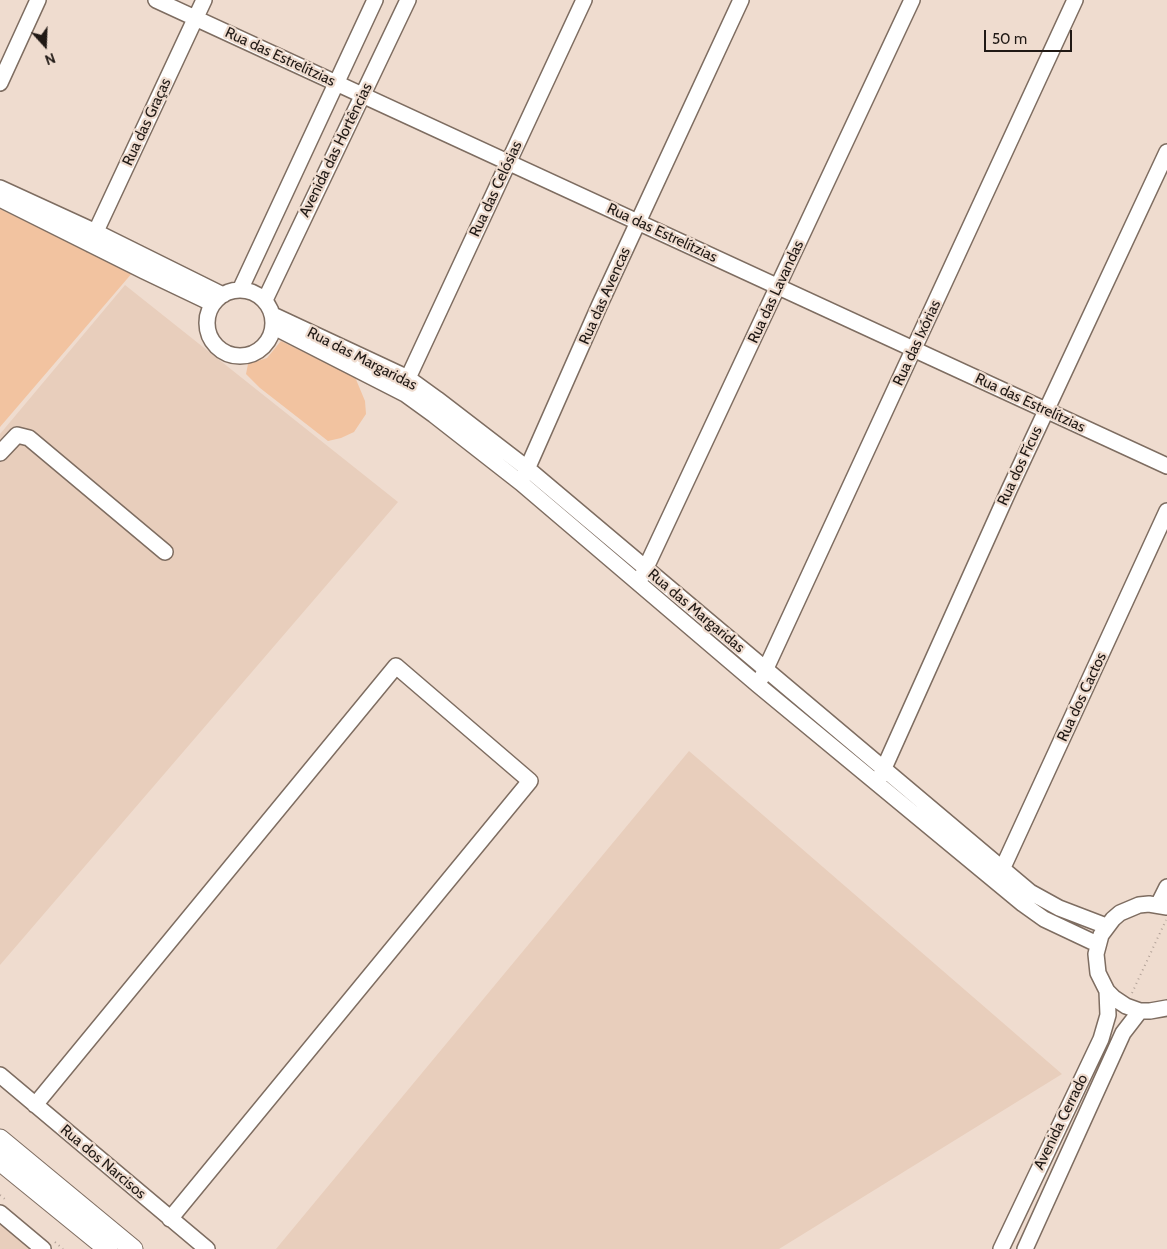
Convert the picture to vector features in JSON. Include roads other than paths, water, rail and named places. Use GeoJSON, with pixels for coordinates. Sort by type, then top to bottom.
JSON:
{"type":"FeatureCollection","features":[{"type":"Feature","properties":{"kind":"main road"},"geometry":{"type":"LineString","coordinates":[[0,1139],[133,1249]]}},
{"type":"Feature","properties":{"kind":"main road"},"geometry":{"type":"LineString","coordinates":[[0,1160],[108,1249]]}},
{"type":"Feature","properties":{"kind":"street"},"geometry":{"type":"LineString","coordinates":[[0,83],[38,0]]}},
{"type":"Feature","properties":{"kind":"street","name":"Rua das Estrelítzias"},"geometry":{"type":"LineString","coordinates":[[156,0],[1167,466]]}},
{"type":"Feature","properties":{"kind":"street","name":"Rua das Graças"},"geometry":{"type":"LineString","coordinates":[[93,238],[204,0]]}},
{"type":"Feature","properties":{"kind":"street","name":"Avenida das Hortências"},"geometry":{"type":"LineString","coordinates":[[240,290],[375,0]]}},
{"type":"Feature","properties":{"kind":"street","name":"Avenida das Hortências"},"geometry":{"type":"LineString","coordinates":[[265,300],[408,0]]}},
{"type":"Feature","properties":{"kind":"street","name":"Rua das Celósias"},"geometry":{"type":"LineString","coordinates":[[408,378],[584,0]]}},
{"type":"Feature","properties":{"kind":"street","name":"Rua das Avencas"},"geometry":{"type":"LineString","coordinates":[[521,484],[600,304],[741,0]]}},
{"type":"Feature","properties":{"kind":"street","name":"Rua das Lavandas"},"geometry":{"type":"LineString","coordinates":[[638,584],[912,0]]}},
{"type":"Feature","properties":{"kind":"street","name":"Rua das Ixórias"},"geometry":{"type":"LineString","coordinates":[[758,685],[1075,0]]}},
{"type":"Feature","properties":{"kind":"street","name":"Rua dos Fícus"},"geometry":{"type":"LineString","coordinates":[[877,783],[1046,410],[1167,152]]}},
{"type":"Feature","properties":{"kind":"street"},"geometry":{"type":"LineString","coordinates":[[0,188],[93,238],[218,299]]}},
{"type":"Feature","properties":{"kind":"street"},"geometry":{"type":"LineString","coordinates":[[0,199],[93,238]]}},
{"type":"Feature","properties":{"kind":"street"},"geometry":{"type":"LineString","coordinates":[[240,290],[249,291],[265,300],[273,321],[271,337],[265,345],[248,355],[238,356],[228,354],[213,342],[207,322],[209,313],[218,299],[240,290]]}},
{"type":"Feature","properties":{"kind":"street","name":"Rua das Margaridas"},"geometry":{"type":"LineString","coordinates":[[273,321],[408,378],[528,469],[884,769],[1044,919],[1097,944]]}},
{"type":"Feature","properties":{"kind":"street","name":"Rua das Margaridas"},"geometry":{"type":"LineString","coordinates":[[273,321],[405,394],[434,415],[521,484],[877,783],[1000,876],[1058,908],[1106,926]]}},
{"type":"Feature","properties":{"kind":"street"},"geometry":{"type":"LineString","coordinates":[[0,454],[17,435],[29,438],[165,552]]}},
{"type":"Feature","properties":{"kind":"street","name":"Rua dos Cactos"},"geometry":{"type":"LineString","coordinates":[[1000,876],[1167,511]]}},
{"type":"Feature","properties":{"kind":"street"},"geometry":{"type":"LineString","coordinates":[[35,1105],[396,666],[530,781],[170,1218]]}},
{"type":"Feature","properties":{"kind":"street"},"geometry":{"type":"LineString","coordinates":[[1167,887],[1163,906],[1148,904],[1129,908],[1112,919],[1106,926],[1097,944],[1096,954],[1098,973],[1107,991],[1122,1004],[1140,1011],[1167,1008]]}},
{"type":"Feature","properties":{"kind":"street","name":"Avenida Cerrado"},"geometry":{"type":"LineString","coordinates":[[1001,1249],[1101,1039],[1108,1015],[1107,991]]}},
{"type":"Feature","properties":{"kind":"street","name":"Avenida Cerrado"},"geometry":{"type":"LineString","coordinates":[[1025,1249],[1123,1033],[1140,1011]]}},
{"type":"Feature","properties":{"kind":"street","name":"Rua dos Narcisos"},"geometry":{"type":"LineString","coordinates":[[0,1075],[207,1249]]}},
{"type":"Feature","properties":{"kind":"street"},"geometry":{"type":"LineString","coordinates":[[0,1213],[43,1249]]}}]}
